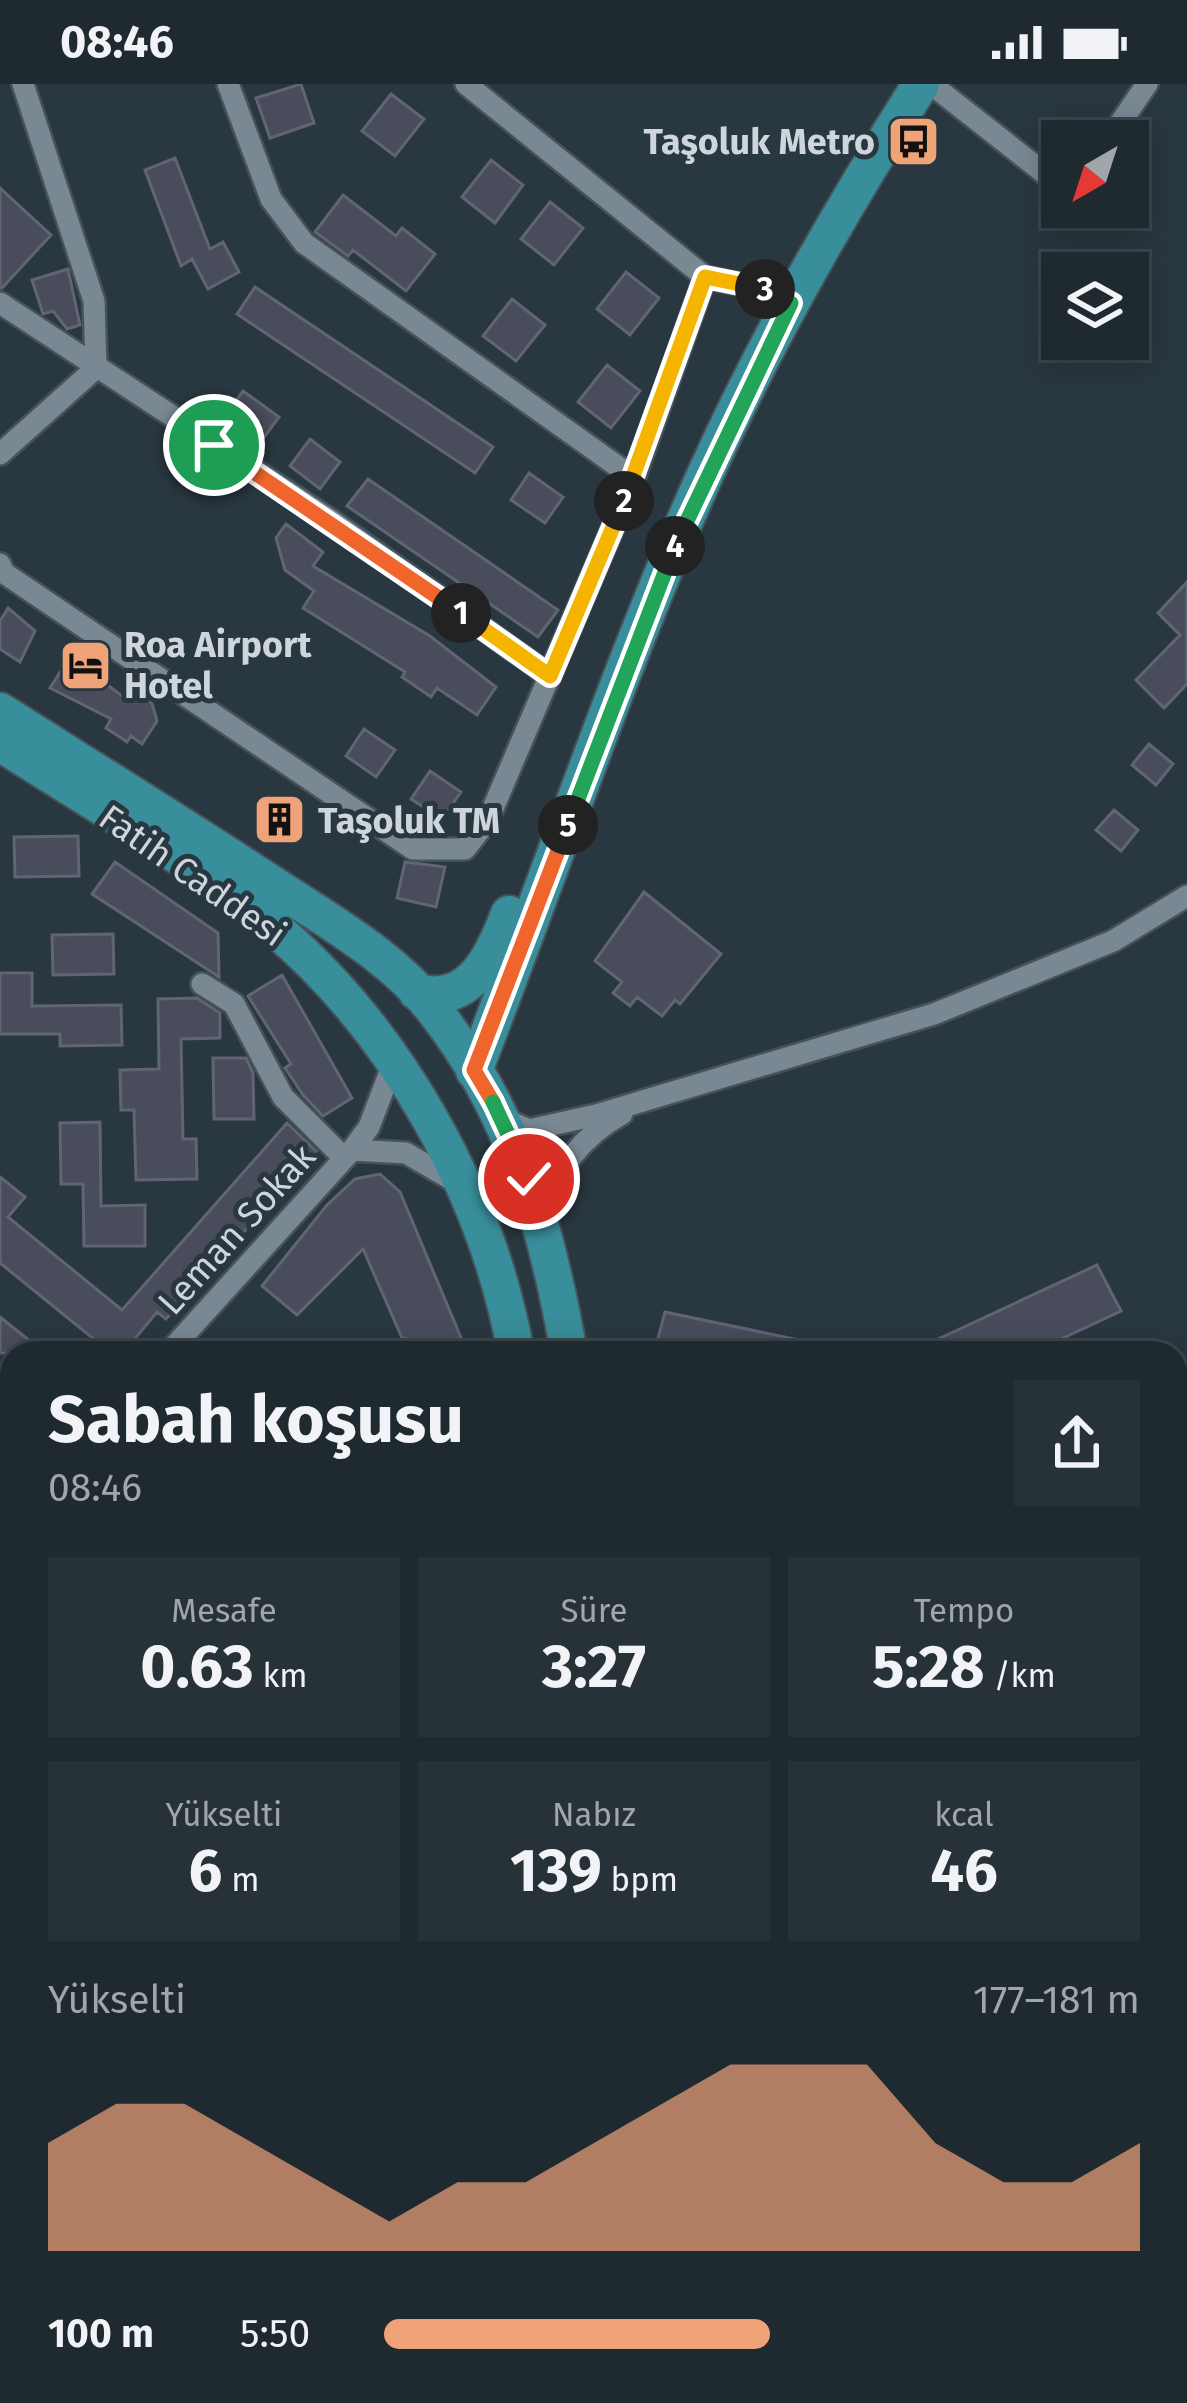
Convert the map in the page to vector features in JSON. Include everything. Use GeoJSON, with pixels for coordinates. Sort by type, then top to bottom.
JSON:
{"type":"FeatureCollection","features":[{"type":"Feature","properties":{"kind":"main road"},"geometry":{"type":"LineString","coordinates":[[347,1001],[356,980],[380,969],[410,984],[455,992],[493,953],[650,544],[891,84]]}},
{"type":"Feature","properties":{"kind":"main road"},"geometry":{"type":"LineString","coordinates":[[474,1070],[666,566],[752,377],[782,297],[921,84]]}},
{"type":"Feature","properties":{"kind":"main road","name":"Fatih Caddesi"},"geometry":{"type":"LineString","coordinates":[[0,711],[304,905],[410,984],[474,1070],[501,1117],[540,1213],[567,1341]]}},
{"type":"Feature","properties":{"kind":"main road","name":"Fatih Caddesi"},"geometry":{"type":"LineString","coordinates":[[0,743],[268,923],[347,1001],[445,1148],[498,1277],[518,1341]]}},
{"type":"Feature","properties":{"kind":"street"},"geometry":{"type":"LineString","coordinates":[[0,454],[96,368],[94,301],[23,84]]}},
{"type":"Feature","properties":{"kind":"street"},"geometry":{"type":"LineString","coordinates":[[228,84],[271,199],[304,243],[634,478]]}},
{"type":"Feature","properties":{"kind":"street"},"geometry":{"type":"LineString","coordinates":[[931,84],[1041,171]]}},
{"type":"Feature","properties":{"kind":"street"},"geometry":{"type":"LineString","coordinates":[[1122,120],[1147,84]]}},
{"type":"Feature","properties":{"kind":"street"},"geometry":{"type":"LineString","coordinates":[[475,87],[705,277],[782,297]]}},
{"type":"Feature","properties":{"kind":"street"},"geometry":{"type":"LineString","coordinates":[[0,564],[4,573],[413,849],[465,849],[488,820],[634,478],[705,277]]}},
{"type":"Feature","properties":{"kind":"street"},"geometry":{"type":"LineString","coordinates":[[0,303],[332,521],[550,676]]}},
{"type":"Feature","properties":{"kind":"street"},"geometry":{"type":"LineString","coordinates":[[501,1117],[529,1130],[639,1104],[934,1014],[1113,941],[1187,896]]}},
{"type":"Feature","properties":{"kind":"street"},"geometry":{"type":"LineString","coordinates":[[202,985],[234,1004],[283,1097],[348,1154],[406,1153],[462,1187]]}},
{"type":"Feature","properties":{"kind":"street","name":"Leman Sokak"},"geometry":{"type":"LineString","coordinates":[[179,1341],[348,1154],[369,1126],[393,1064]]}},
{"type":"Feature","properties":{"kind":"street"},"geometry":{"type":"LineString","coordinates":[[540,1213],[554,1179],[590,1136],[639,1104]]}},
{"type":"Feature","properties":{"kind":"building"},"geometry":{"type":"Polygon","coordinates":[[[301,84],[314,123],[270,138],[256,98],[301,84]]]}},
{"type":"Feature","properties":{"kind":"building"},"geometry":{"type":"Polygon","coordinates":[[[391,94],[424,119],[395,156],[362,131],[391,94]]]}},
{"type":"Feature","properties":{"kind":"building"},"geometry":{"type":"Polygon","coordinates":[[[175,158],[210,249],[223,242],[239,272],[208,289],[192,259],[181,266],[145,170],[175,158]]]}},
{"type":"Feature","properties":{"kind":"building"},"geometry":{"type":"Polygon","coordinates":[[[491,160],[523,185],[495,223],[462,197],[491,160]]]}},
{"type":"Feature","properties":{"kind":"building"},"geometry":{"type":"Polygon","coordinates":[[[0,188],[51,235],[2,288],[0,288],[0,188]]]}},
{"type":"Feature","properties":{"kind":"building"},"geometry":{"type":"Polygon","coordinates":[[[343,195],[396,236],[402,228],[435,254],[406,291],[353,250],[348,256],[315,232],[343,195]]]}},
{"type":"Feature","properties":{"kind":"building"},"geometry":{"type":"Polygon","coordinates":[[[550,202],[583,228],[554,265],[521,239],[550,202]]]}},
{"type":"Feature","properties":{"kind":"building"},"geometry":{"type":"Polygon","coordinates":[[[68,269],[80,325],[67,329],[53,311],[43,314],[32,280],[68,269]]]}},
{"type":"Feature","properties":{"kind":"building"},"geometry":{"type":"Polygon","coordinates":[[[626,272],[659,298],[630,335],[597,309],[626,272]]]}},
{"type":"Feature","properties":{"kind":"building"},"geometry":{"type":"Polygon","coordinates":[[[255,287],[493,447],[475,473],[237,314],[255,287]]]}},
{"type":"Feature","properties":{"kind":"building"},"geometry":{"type":"Polygon","coordinates":[[[512,299],[545,325],[516,361],[483,336],[512,299]]]}},
{"type":"Feature","properties":{"kind":"building"},"geometry":{"type":"Polygon","coordinates":[[[607,365],[640,391],[611,428],[578,402],[607,365]]]}},
{"type":"Feature","properties":{"kind":"building"},"geometry":{"type":"Polygon","coordinates":[[[243,391],[279,417],[260,443],[224,417],[243,391]]]}},
{"type":"Feature","properties":{"kind":"building"},"geometry":{"type":"Polygon","coordinates":[[[310,439],[340,462],[320,489],[290,466],[310,439]]]}},
{"type":"Feature","properties":{"kind":"building"},"geometry":{"type":"Polygon","coordinates":[[[529,473],[563,497],[545,523],[511,500],[529,473]]]}},
{"type":"Feature","properties":{"kind":"building"},"geometry":{"type":"Polygon","coordinates":[[[368,479],[558,610],[538,637],[347,506],[368,479]]]}},
{"type":"Feature","properties":{"kind":"building"},"geometry":{"type":"Polygon","coordinates":[[[286,524],[323,552],[313,566],[430,636],[496,687],[477,715],[437,688],[431,697],[402,677],[405,672],[303,608],[314,591],[285,570],[276,538],[286,524]]]}},
{"type":"Feature","properties":{"kind":"building"},"geometry":{"type":"Polygon","coordinates":[[[1187,582],[1187,684],[1164,708],[1136,680],[1180,635],[1158,613],[1187,582]]]}},
{"type":"Feature","properties":{"kind":"building"},"geometry":{"type":"Polygon","coordinates":[[[8,608],[35,631],[20,662],[0,649],[0,621],[8,608]]]}},
{"type":"Feature","properties":{"kind":"building"},"geometry":{"type":"Polygon","coordinates":[[[74,650],[96,664],[101,672],[98,678],[125,698],[131,690],[152,703],[157,721],[142,744],[131,736],[127,742],[106,728],[111,719],[50,688],[74,650]]]}},
{"type":"Feature","properties":{"kind":"building"},"geometry":{"type":"Polygon","coordinates":[[[364,729],[395,750],[376,777],[346,756],[364,729]]]}},
{"type":"Feature","properties":{"kind":"building"},"geometry":{"type":"Polygon","coordinates":[[[1149,744],[1173,764],[1156,785],[1132,765],[1149,744]]]}},
{"type":"Feature","properties":{"kind":"building"},"geometry":{"type":"Polygon","coordinates":[[[430,771],[461,792],[442,819],[411,799],[430,771]]]}},
{"type":"Feature","properties":{"kind":"building"},"geometry":{"type":"Polygon","coordinates":[[[1114,810],[1138,830],[1121,851],[1096,830],[1114,810]]]}},
{"type":"Feature","properties":{"kind":"building"},"geometry":{"type":"Polygon","coordinates":[[[78,836],[79,876],[15,877],[14,837],[78,836]]]}},
{"type":"Feature","properties":{"kind":"building"},"geometry":{"type":"Polygon","coordinates":[[[115,862],[218,933],[219,977],[92,894],[115,862]]]}},
{"type":"Feature","properties":{"kind":"building"},"geometry":{"type":"Polygon","coordinates":[[[405,862],[445,867],[436,907],[397,898],[405,862]]]}},
{"type":"Feature","properties":{"kind":"building"},"geometry":{"type":"Polygon","coordinates":[[[644,892],[721,954],[680,1004],[675,1000],[662,1016],[637,997],[630,1006],[613,993],[622,982],[595,961],[644,892]]]}},
{"type":"Feature","properties":{"kind":"building"},"geometry":{"type":"Polygon","coordinates":[[[113,934],[114,974],[53,975],[52,935],[113,934]]]}},
{"type":"Feature","properties":{"kind":"building"},"geometry":{"type":"Polygon","coordinates":[[[0,973],[32,973],[32,1006],[121,1005],[122,1045],[60,1046],[60,1034],[0,1034],[0,973]]]}},
{"type":"Feature","properties":{"kind":"building"},"geometry":{"type":"Polygon","coordinates":[[[282,975],[352,1098],[323,1116],[285,1068],[291,1064],[248,996],[282,975]]]}},
{"type":"Feature","properties":{"kind":"building"},"geometry":{"type":"Polygon","coordinates":[[[197,998],[220,1013],[220,1038],[181,1039],[183,1139],[196,1139],[197,1179],[136,1180],[134,1110],[121,1110],[120,1070],[159,1069],[158,999],[197,998]]]}},
{"type":"Feature","properties":{"kind":"building"},"geometry":{"type":"Polygon","coordinates":[[[213,1058],[246,1058],[253,1073],[254,1119],[214,1119],[213,1058]]]}},
{"type":"Feature","properties":{"kind":"building"},"geometry":{"type":"Polygon","coordinates":[[[100,1122],[101,1206],[145,1205],[145,1246],[84,1246],[83,1184],[61,1184],[60,1123],[100,1122]]]}},
{"type":"Feature","properties":{"kind":"building"},"geometry":{"type":"Polygon","coordinates":[[[287,1123],[316,1151],[166,1319],[157,1312],[133,1341],[96,1341],[0,1263],[0,1177],[25,1197],[8,1217],[122,1310],[287,1123]]]}},
{"type":"Feature","properties":{"kind":"building"},"geometry":{"type":"Polygon","coordinates":[[[380,1174],[400,1192],[462,1341],[402,1338],[363,1249],[297,1315],[262,1286],[327,1205],[355,1179],[380,1174]]]}},
{"type":"Feature","properties":{"kind":"building"},"geometry":{"type":"Polygon","coordinates":[[[1097,1265],[1121,1311],[1057,1341],[934,1341],[1097,1265]]]}},
{"type":"Feature","properties":{"kind":"building"},"geometry":{"type":"Polygon","coordinates":[[[665,1312],[804,1341],[657,1341],[665,1312]]]}},
{"type":"Feature","properties":{"kind":"building"},"geometry":{"type":"Polygon","coordinates":[[[0,1317],[30,1341],[0,1341],[0,1317]]]}},
{"type":"Feature","properties":{"kind":"place","name":"Taşoluk Metro"},"geometry":{"type":"Point","coordinates":[914,141]}},
{"type":"Feature","properties":{"kind":"place","name":"Roa Airport Hotel"},"geometry":{"type":"Point","coordinates":[85,665]}},
{"type":"Feature","properties":{"kind":"place","name":"Taşoluk TM"},"geometry":{"type":"Point","coordinates":[279,820]}},
{"type":"Feature","properties":{"kind":"route"},"geometry":{"type":"LineString","coordinates":[[214,445],[332,521],[550,676],[634,478],[705,277],[773,291],[791,303],[666,566],[474,1070],[529,1179]]}}]}
